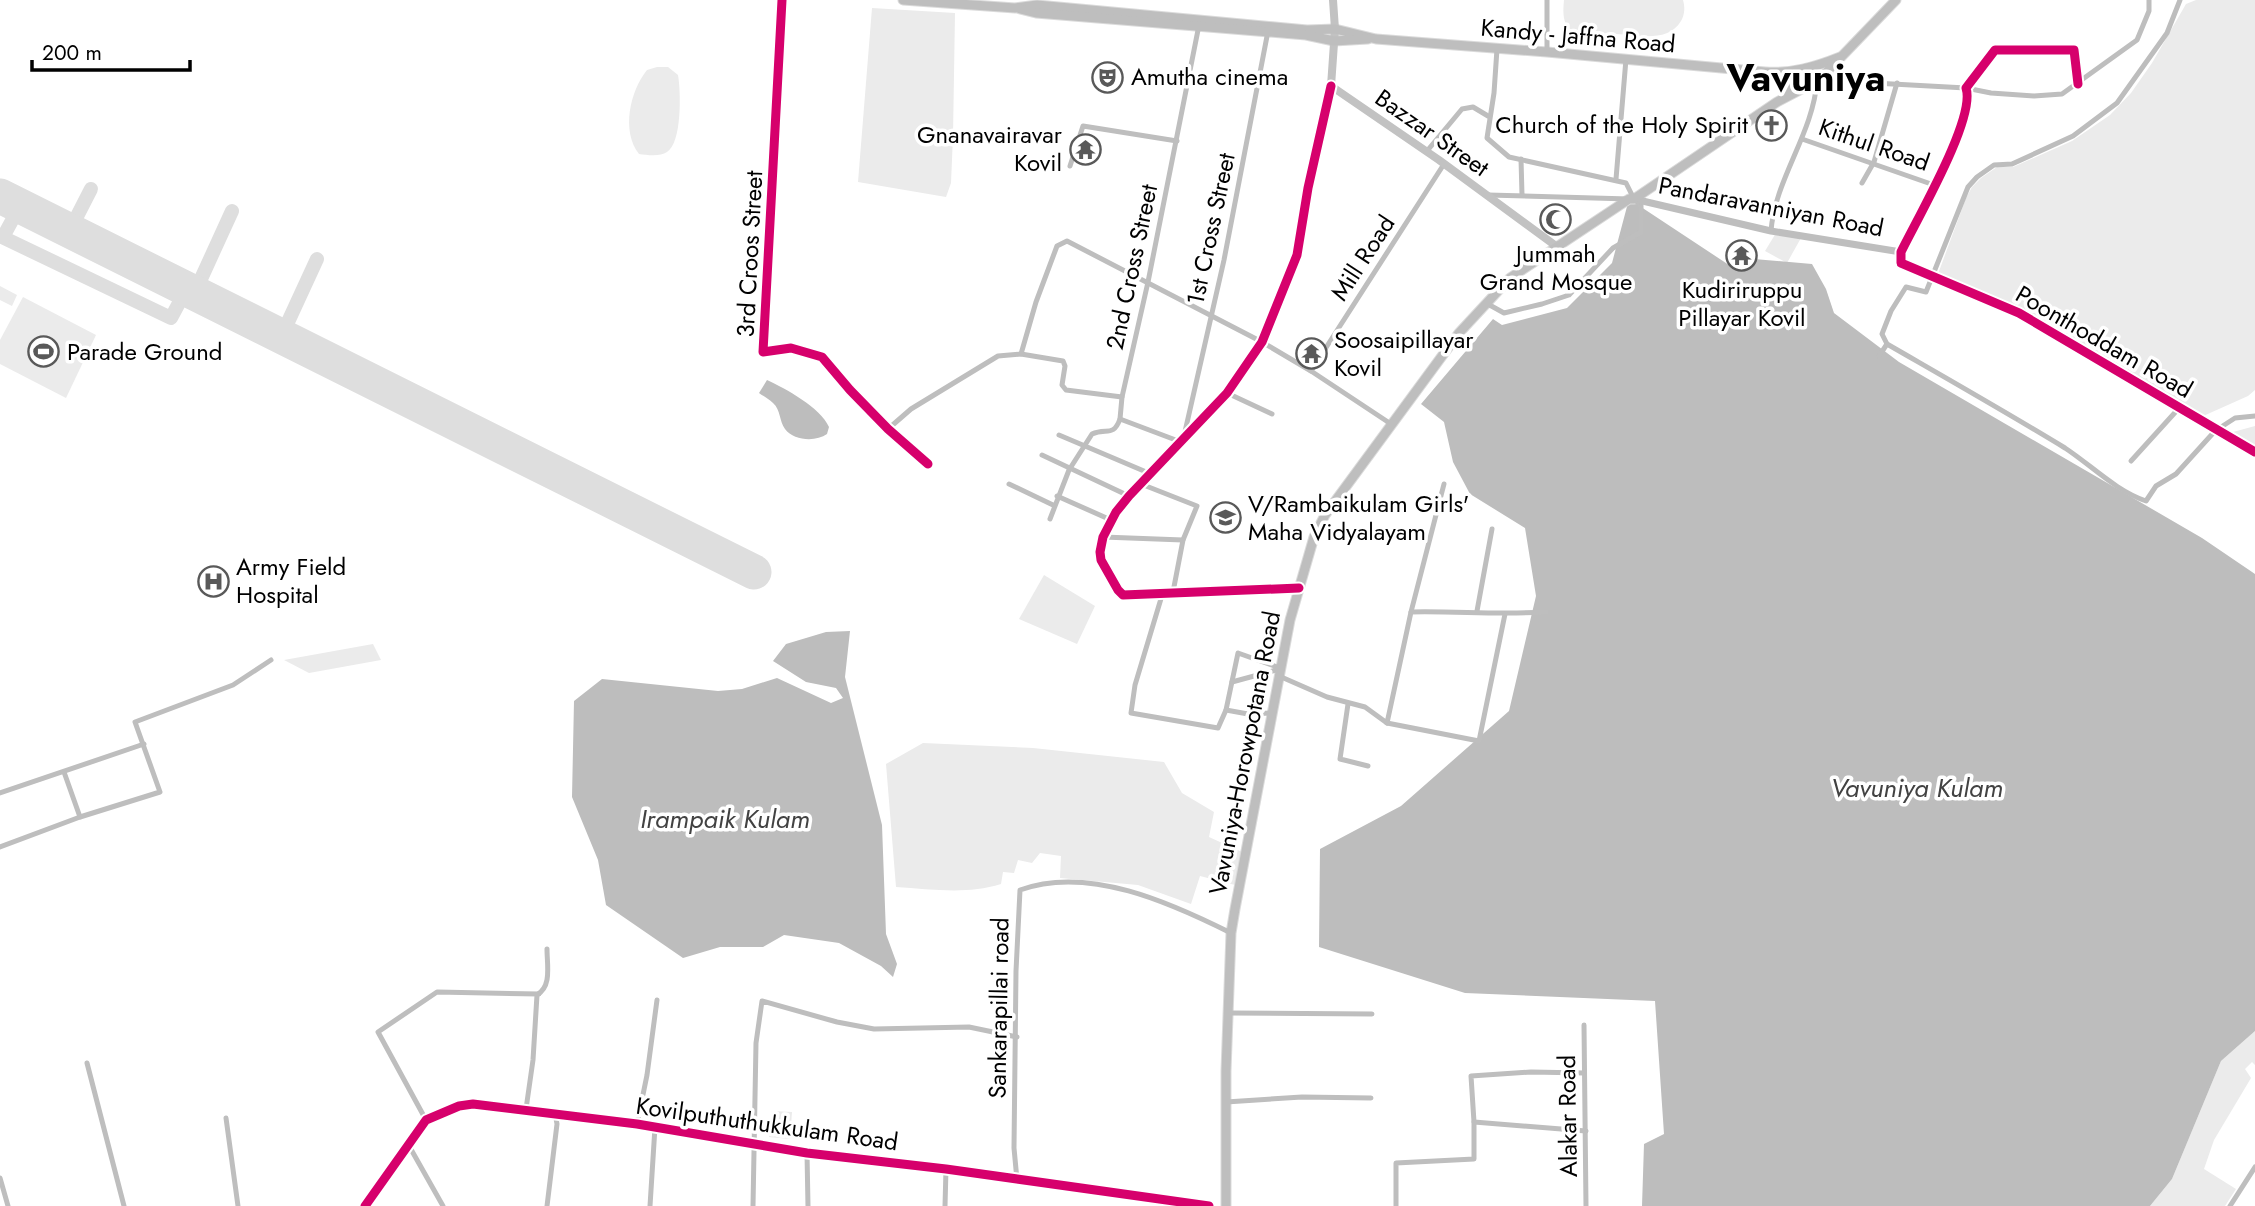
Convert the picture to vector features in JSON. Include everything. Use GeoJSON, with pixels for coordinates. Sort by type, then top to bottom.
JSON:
{"type":"FeatureCollection","features":[{"type":"Feature","properties":{"kind":"highway","name":"Kandy - Jaffna Road"},"geometry":{"type":"LineString","coordinates":[[903,0],[1015,8],[1037,6],[1269,29],[1335,41],[1376,38]]}},
{"type":"Feature","properties":{"kind":"highway"},"geometry":{"type":"LineString","coordinates":[[1841,57],[1814,68],[1821,78],[1896,0]]}},
{"type":"Feature","properties":{"kind":"highway","name":"Kandy - Jaffna Road"},"geometry":{"type":"LineString","coordinates":[[1269,29],[1335,29],[1376,38],[1547,51],[1821,78]]}},
{"type":"Feature","properties":{"kind":"highway","name":"Kandy - Jaffna Road"},"geometry":{"type":"LineString","coordinates":[[1782,74],[1814,68]]}},
{"type":"Feature","properties":{"kind":"highway","name":"Vavuniya-Horowpotana Road"},"geometry":{"type":"LineString","coordinates":[[1777,102],[1814,68]]}},
{"type":"Feature","properties":{"kind":"highway"},"geometry":{"type":"LineString","coordinates":[[1782,74],[1789,79],[1791,88]]}},
{"type":"Feature","properties":{"kind":"highway","name":"Vavuniya-Horowpotana Road"},"geometry":{"type":"LineString","coordinates":[[1226,1206],[1231,933],[1280,671],[1299,588],[1314,537],[1325,515],[1459,333],[1510,278],[1777,102],[1821,78]]}},
{"type":"Feature","properties":{"kind":"main road"},"geometry":{"type":"LineString","coordinates":[[1331,86],[1335,41],[1333,0]]}},
{"type":"Feature","properties":{"kind":"main road","name":"Bazzar Street"},"geometry":{"type":"LineString","coordinates":[[1331,86],[1427,151],[1556,246]]}},
{"type":"Feature","properties":{"kind":"street","name":"3rd Croos Street"},"geometry":{"type":"LineString","coordinates":[[782,0],[763,352],[791,348],[822,357],[888,429]]}},
{"type":"Feature","properties":{"kind":"street"},"geometry":{"type":"LineString","coordinates":[[1547,0],[1547,51]]}},
{"type":"Feature","properties":{"kind":"street"},"geometry":{"type":"LineString","coordinates":[[1821,78],[1966,88],[2034,96],[2062,94],[2137,40],[2149,11],[2149,0]]}},
{"type":"Feature","properties":{"kind":"street","name":"2nd Cross Street"},"geometry":{"type":"LineString","coordinates":[[1120,419],[1122,397],[1200,22]]}},
{"type":"Feature","properties":{"kind":"street","name":"1st Cross Street"},"geometry":{"type":"LineString","coordinates":[[1183,441],[1224,260],[1269,29]]}},
{"type":"Feature","properties":{"kind":"street"},"geometry":{"type":"LineString","coordinates":[[1497,49],[1494,93],[1486,138],[1509,156],[1626,183],[1632,199]]}},
{"type":"Feature","properties":{"kind":"street"},"geometry":{"type":"LineString","coordinates":[[1966,88],[1995,50],[2074,50],[2078,84]]}},
{"type":"Feature","properties":{"kind":"street"},"geometry":{"type":"LineString","coordinates":[[1616,179],[1626,59]]}},
{"type":"Feature","properties":{"kind":"street"},"geometry":{"type":"LineString","coordinates":[[1821,78],[1844,80]]}},
{"type":"Feature","properties":{"kind":"street"},"geometry":{"type":"LineString","coordinates":[[1770,231],[1772,213],[1802,139],[1821,78]]}},
{"type":"Feature","properties":{"kind":"street"},"geometry":{"type":"LineString","coordinates":[[1862,183],[1874,162],[1897,83]]}},
{"type":"Feature","properties":{"kind":"street"},"geometry":{"type":"LineString","coordinates":[[1299,588],[1123,595],[1101,560],[1100,552],[1111,520],[1129,496],[1227,393],[1262,342],[1297,255],[1308,188],[1331,86]]}},
{"type":"Feature","properties":{"kind":"street"},"geometry":{"type":"LineString","coordinates":[[1901,251],[1957,139],[1969,97],[1966,88]]}},
{"type":"Feature","properties":{"kind":"street"},"geometry":{"type":"LineString","coordinates":[[1427,151],[1462,109],[1473,107],[1488,116]]}},
{"type":"Feature","properties":{"kind":"street"},"geometry":{"type":"LineString","coordinates":[[1070,166],[1083,126],[1177,141]]}},
{"type":"Feature","properties":{"kind":"street","name":"Kithul Road"},"geometry":{"type":"LineString","coordinates":[[1802,139],[1934,185]]}},
{"type":"Feature","properties":{"kind":"street"},"geometry":{"type":"LineString","coordinates":[[1521,159],[1522,195]]}},
{"type":"Feature","properties":{"kind":"street","name":"Mill Road"},"geometry":{"type":"LineString","coordinates":[[1311,371],[1444,164]]}},
{"type":"Feature","properties":{"kind":"street"},"geometry":{"type":"LineString","coordinates":[[1486,303],[1504,313],[1569,295],[1613,248],[1640,232],[1641,205],[1632,199],[1488,195]]}},
{"type":"Feature","properties":{"kind":"street","name":"Pandaravanniyan Road"},"geometry":{"type":"LineString","coordinates":[[1632,199],[1770,231],[1901,251]]}},
{"type":"Feature","properties":{"kind":"street"},"geometry":{"type":"LineString","coordinates":[[1021,354],[1036,302],[1060,244],[1070,242],[1262,342],[1391,424]]}},
{"type":"Feature","properties":{"kind":"street","name":"Poonthoddam Road"},"geometry":{"type":"LineString","coordinates":[[1901,251],[1901,263],[2018,313],[2255,452]]}},
{"type":"Feature","properties":{"kind":"street"},"geometry":{"type":"LineString","coordinates":[[928,464],[888,429],[911,409],[998,356],[1021,354],[1063,361],[1065,366],[1062,385],[1066,390],[1122,397]]}},
{"type":"Feature","properties":{"kind":"street"},"geometry":{"type":"LineString","coordinates":[[1227,393],[1272,414]]}},
{"type":"Feature","properties":{"kind":"street"},"geometry":{"type":"LineString","coordinates":[[2131,461],[2180,407]]}},
{"type":"Feature","properties":{"kind":"street"},"geometry":{"type":"LineString","coordinates":[[1049,519],[1069,470],[1097,432],[1113,430],[1120,419],[1183,441]]}},
{"type":"Feature","properties":{"kind":"street"},"geometry":{"type":"LineString","coordinates":[[1059,435],[1151,474]]}},
{"type":"Feature","properties":{"kind":"street"},"geometry":{"type":"LineString","coordinates":[[1042,456],[1129,496]]}},
{"type":"Feature","properties":{"kind":"street"},"geometry":{"type":"LineString","coordinates":[[1009,484],[1053,505]]}},
{"type":"Feature","properties":{"kind":"street"},"geometry":{"type":"LineString","coordinates":[[1141,484],[1197,506],[1183,540],[1173,592]]}},
{"type":"Feature","properties":{"kind":"street"},"geometry":{"type":"LineString","coordinates":[[1387,723],[1410,612],[1444,484]]}},
{"type":"Feature","properties":{"kind":"street"},"geometry":{"type":"LineString","coordinates":[[1057,496],[1111,520]]}},
{"type":"Feature","properties":{"kind":"street"},"geometry":{"type":"LineString","coordinates":[[1477,611],[1492,529]]}},
{"type":"Feature","properties":{"kind":"street"},"geometry":{"type":"LineString","coordinates":[[1103,537],[1183,540]]}},
{"type":"Feature","properties":{"kind":"street"},"geometry":{"type":"LineString","coordinates":[[1163,592],[1135,685],[1130,712],[1218,728],[1226,710],[1238,653],[1348,704],[1364,707],[1387,723],[1479,741],[1505,614]]}},
{"type":"Feature","properties":{"kind":"street"},"geometry":{"type":"LineString","coordinates":[[1410,612],[1546,612]]}},
{"type":"Feature","properties":{"kind":"street"},"geometry":{"type":"LineString","coordinates":[[0,846],[160,792],[135,722],[233,685],[271,660]]}},
{"type":"Feature","properties":{"kind":"street"},"geometry":{"type":"LineString","coordinates":[[1232,682],[1280,671]]}},
{"type":"Feature","properties":{"kind":"street"},"geometry":{"type":"LineString","coordinates":[[1348,704],[1340,759],[1368,766]]}},
{"type":"Feature","properties":{"kind":"street"},"geometry":{"type":"LineString","coordinates":[[1226,710],[1248,714],[1271,713]]}},
{"type":"Feature","properties":{"kind":"street"},"geometry":{"type":"LineString","coordinates":[[0,793],[144,744]]}},
{"type":"Feature","properties":{"kind":"street"},"geometry":{"type":"LineString","coordinates":[[64,772],[80,817]]}},
{"type":"Feature","properties":{"kind":"street","name":"Sankarapillai road"},"geometry":{"type":"LineString","coordinates":[[1017,1180],[1014,1148],[1016,971],[1020,890],[1044,883],[1112,886],[1185,910],[1231,933]]}},
{"type":"Feature","properties":{"kind":"street"},"geometry":{"type":"LineString","coordinates":[[526,1109],[533,1060],[537,995],[545,989],[547,982],[547,949]]}},
{"type":"Feature","properties":{"kind":"street"},"geometry":{"type":"LineString","coordinates":[[365,1206],[426,1120],[378,1032],[437,992],[539,994]]}},
{"type":"Feature","properties":{"kind":"street"},"geometry":{"type":"LineString","coordinates":[[637,1124],[657,1000]]}},
{"type":"Feature","properties":{"kind":"street"},"geometry":{"type":"LineString","coordinates":[[753,1206],[756,1043],[762,1002],[874,1029],[970,1027],[1017,1037]]}},
{"type":"Feature","properties":{"kind":"street"},"geometry":{"type":"LineString","coordinates":[[1230,1013],[1372,1014]]}},
{"type":"Feature","properties":{"kind":"street","name":"Alakar Road"},"geometry":{"type":"LineString","coordinates":[[1584,1025],[1586,1206]]}},
{"type":"Feature","properties":{"kind":"street"},"geometry":{"type":"LineString","coordinates":[[86,1063],[124,1206]]}},
{"type":"Feature","properties":{"kind":"street"},"geometry":{"type":"LineString","coordinates":[[1396,1206],[1396,1163],[1474,1159],[1471,1076],[1531,1072],[1584,1073]]}},
{"type":"Feature","properties":{"kind":"street"},"geometry":{"type":"LineString","coordinates":[[1226,1102],[1302,1097],[1371,1098]]}},
{"type":"Feature","properties":{"kind":"street","name":"Kovilputhuthukkulam Road"},"geometry":{"type":"LineString","coordinates":[[426,1120],[459,1106],[473,1104],[526,1109],[637,1124],[807,1153],[946,1169],[1209,1206]]}},
{"type":"Feature","properties":{"kind":"street"},"geometry":{"type":"LineString","coordinates":[[547,1206],[557,1124],[555,1113]]}},
{"type":"Feature","properties":{"kind":"street"},"geometry":{"type":"LineString","coordinates":[[226,1118],[238,1206]]}},
{"type":"Feature","properties":{"kind":"street"},"geometry":{"type":"LineString","coordinates":[[1474,1122],[1586,1131]]}},
{"type":"Feature","properties":{"kind":"street"},"geometry":{"type":"LineString","coordinates":[[650,1206],[656,1127]]}},
{"type":"Feature","properties":{"kind":"street"},"geometry":{"type":"LineString","coordinates":[[408,1144],[443,1206]]}},
{"type":"Feature","properties":{"kind":"street"},"geometry":{"type":"LineString","coordinates":[[807,1153],[808,1206]]}},
{"type":"Feature","properties":{"kind":"street"},"geometry":{"type":"LineString","coordinates":[[2230,1206],[2255,1167]]}},
{"type":"Feature","properties":{"kind":"street"},"geometry":{"type":"LineString","coordinates":[[944,1206],[946,1169]]}},
{"type":"Feature","properties":{"kind":"street"},"geometry":{"type":"LineString","coordinates":[[0,1178],[8,1206]]}},
{"type":"Feature","properties":{"kind":"shaded area"},"geometry":{"type":"Polygon","coordinates":[[[1564,0],[1683,0],[1684,10],[1681,21],[1675,28],[1661,35],[1588,34],[1572,30],[1566,25],[1564,0]]]}},
{"type":"Feature","properties":{"kind":"shaded area"},"geometry":{"type":"Polygon","coordinates":[[[2196,0],[2255,0],[2255,390],[2248,396],[2201,417],[2123,368],[2022,311],[1938,274],[1972,187],[1997,167],[2013,167],[2072,141],[2110,115],[2131,93],[2152,63],[2186,4],[2196,0]]]}},
{"type":"Feature","properties":{"kind":"shaded area"},"geometry":{"type":"Polygon","coordinates":[[[872,8],[955,13],[951,183],[946,197],[858,182],[872,8]]]}},
{"type":"Feature","properties":{"kind":"shaded area"},"geometry":{"type":"Polygon","coordinates":[[[668,67],[678,75],[678,128],[672,147],[664,154],[639,154],[630,134],[632,100],[647,70],[668,67]]]}},
{"type":"Feature","properties":{"kind":"shaded area"},"geometry":{"type":"Polygon","coordinates":[[[1776,233],[1801,238],[1787,263],[1765,251],[1776,233]]]}},
{"type":"Feature","properties":{"kind":"shaded area"},"geometry":{"type":"Polygon","coordinates":[[[0,286],[17,295],[12,306],[0,300],[0,286]]]}},
{"type":"Feature","properties":{"kind":"shaded area","name":"Parade Ground"},"geometry":{"type":"Polygon","coordinates":[[[23,297],[96,335],[66,398],[0,364],[0,340],[23,297]]]}},
{"type":"Feature","properties":{"kind":"shaded area"},"geometry":{"type":"Polygon","coordinates":[[[2255,426],[2255,445],[2233,432],[2255,426]]]}},
{"type":"Feature","properties":{"kind":"shaded area"},"geometry":{"type":"Polygon","coordinates":[[[1044,575],[1095,606],[1077,644],[1019,619],[1044,575]]]}},
{"type":"Feature","properties":{"kind":"shaded area"},"geometry":{"type":"Polygon","coordinates":[[[373,644],[381,660],[309,673],[284,660],[373,644]]]}},
{"type":"Feature","properties":{"kind":"shaded area"},"geometry":{"type":"Polygon","coordinates":[[[923,743],[1033,748],[1164,762],[1182,793],[1214,812],[1209,837],[1242,852],[1235,885],[1200,876],[1191,904],[1138,885],[1060,878],[1061,856],[1040,853],[1032,863],[1018,860],[1014,873],[1003,872],[1001,884],[948,890],[896,887],[886,764],[923,743]]]}},
{"type":"Feature","properties":{"kind":"shaded area"},"geometry":{"type":"Polygon","coordinates":[[[2255,1031],[2255,1065],[2252,1062],[2245,1069],[2251,1078],[2214,1140],[2204,1169],[2236,1189],[2225,1206],[2150,1206],[2172,1179],[2221,1061],[2255,1031]]]}},
{"type":"Feature","properties":{"kind":"shaded area"},"geometry":{"type":"Polygon","coordinates":[[[772,1111],[792,1112],[790,1139],[769,1137],[772,1111]]]}},
{"type":"Feature","properties":{"kind":"water","name":"Vavuniya Kulam"},"geometry":{"type":"Polygon","coordinates":[[[1629,199],[1735,269],[1754,259],[1812,264],[1826,289],[1834,313],[1899,362],[2202,538],[2255,574],[2255,1031],[2221,1061],[2172,1179],[2150,1206],[1642,1206],[1644,1144],[1664,1134],[1655,1001],[1465,993],[1319,947],[1320,849],[1401,806],[1509,711],[1536,596],[1525,528],[1470,494],[1453,462],[1444,422],[1421,404],[1493,319],[1502,325],[1567,308],[1612,263],[1629,199]]]}},
{"type":"Feature","properties":{"kind":"water"},"geometry":{"type":"Polygon","coordinates":[[[767,380],[818,412],[829,427],[827,434],[805,439],[789,433],[783,426],[776,406],[759,393],[767,380]]]}},
{"type":"Feature","properties":{"kind":"water","name":"Irampaik Kulam"},"geometry":{"type":"Polygon","coordinates":[[[850,631],[845,677],[882,825],[886,934],[897,964],[893,977],[881,966],[839,943],[784,935],[763,947],[720,947],[683,958],[606,905],[598,860],[572,797],[574,701],[602,679],[718,691],[742,689],[777,678],[831,703],[843,698],[836,688],[806,682],[773,661],[786,644],[826,632],[850,631]]]}},
{"type":"Feature","properties":{"kind":"waterway"},"geometry":{"type":"LineString","coordinates":[[1887,344],[1882,334],[1891,311],[1906,287],[1926,292],[1968,187],[1994,165],[2012,164],[2073,136],[2117,103],[2167,33],[2180,0]]}},
{"type":"Feature","properties":{"kind":"waterway"},"geometry":{"type":"LineString","coordinates":[[1879,356],[1887,344],[2065,448],[2114,484],[2146,501],[2156,486],[2176,474],[2215,431],[2235,418],[2255,416]]}},
{"type":"Feature","properties":{"kind":"taxiway"},"geometry":{"type":"LineString","coordinates":[[70,230],[91,189]]}},
{"type":"Feature","properties":{"kind":"taxiway"},"geometry":{"type":"LineString","coordinates":[[3,237],[20,206]]}},
{"type":"Feature","properties":{"kind":"taxiway"},"geometry":{"type":"LineString","coordinates":[[195,292],[232,211]]}},
{"type":"Feature","properties":{"kind":"taxiway"},"geometry":{"type":"LineString","coordinates":[[0,236],[171,318],[187,288]]}},
{"type":"Feature","properties":{"kind":"taxiway"},"geometry":{"type":"LineString","coordinates":[[282,335],[317,259]]}},
{"type":"Feature","properties":{"kind":"runway"},"geometry":{"type":"LineString","coordinates":[[0,196],[754,572]]}},
{"type":"Feature","properties":{"kind":"cycle path"},"geometry":{"type":"LineString","coordinates":[[782,0],[763,352],[791,348],[822,357],[888,429],[928,464]]}},
{"type":"Feature","properties":{"kind":"cycle path"},"geometry":{"type":"LineString","coordinates":[[2078,84],[2074,50],[1995,50],[1966,88],[1967,102],[1954,144],[1901,252],[1901,263],[2019,313],[2255,452]]}},
{"type":"Feature","properties":{"kind":"cycle path"},"geometry":{"type":"LineString","coordinates":[[1299,588],[1123,595],[1101,560],[1100,552],[1103,537],[1116,512],[1227,393],[1262,342],[1297,255],[1308,188],[1331,86]]}},
{"type":"Feature","properties":{"kind":"cycle path"},"geometry":{"type":"LineString","coordinates":[[365,1206],[426,1120],[459,1106],[473,1104],[637,1124],[807,1153],[946,1169],[1209,1206]]}},
{"type":"Feature","properties":{"kind":"place","name":"Amutha cinema"},"geometry":{"type":"Point","coordinates":[1108,77]}},
{"type":"Feature","properties":{"kind":"place","name":"Church of the Holy Spirit"},"geometry":{"type":"Point","coordinates":[1771,125]}},
{"type":"Feature","properties":{"kind":"place","name":"Gnanavairavar Kovil"},"geometry":{"type":"Point","coordinates":[1085,149]}},
{"type":"Feature","properties":{"kind":"place","name":"Jummah Grand Mosque"},"geometry":{"type":"Point","coordinates":[1556,220]}},
{"type":"Feature","properties":{"kind":"place","name":"Kudiriruppu Pillayar Kovil"},"geometry":{"type":"Point","coordinates":[1742,256]}},
{"type":"Feature","properties":{"kind":"place","name":"Parade Ground"},"geometry":{"type":"Point","coordinates":[44,352]}},
{"type":"Feature","properties":{"kind":"place","name":"Soosaipillayar Kovil"},"geometry":{"type":"Point","coordinates":[1311,354]}},
{"type":"Feature","properties":{"kind":"place","name":"V/Rambaikulam Girls' Maha Vidyalayam"},"geometry":{"type":"Point","coordinates":[1225,518]}},
{"type":"Feature","properties":{"kind":"place","name":"Army Field Hospital"},"geometry":{"type":"Point","coordinates":[213,581]}},
{"type":"Feature","properties":{"kind":"district","name":"Vavuniya"},"geometry":{"type":"Point","coordinates":[1806,78]}}]}
